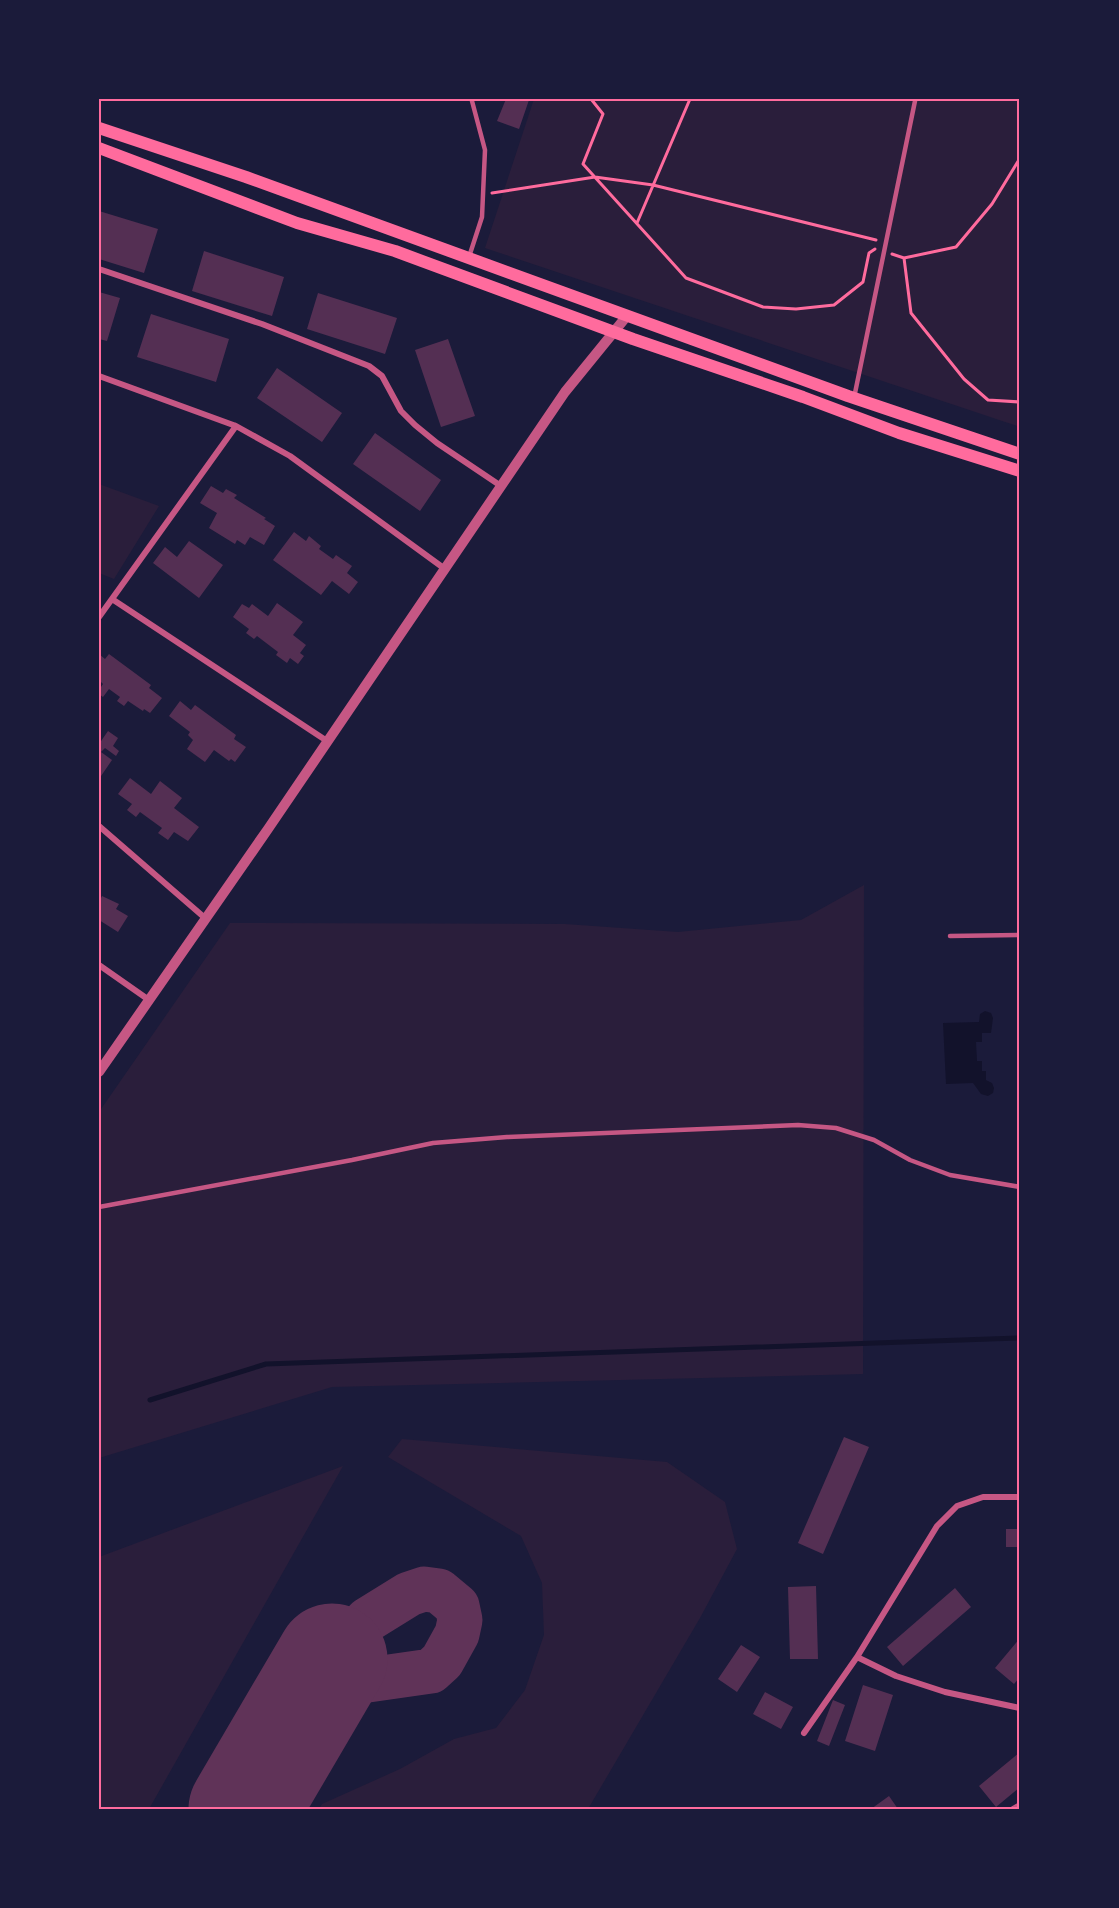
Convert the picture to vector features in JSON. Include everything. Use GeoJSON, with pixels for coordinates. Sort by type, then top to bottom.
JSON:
{"type":"FeatureCollection","features":[{"type":"Feature","properties":{"kind":"main road"},"geometry":{"type":"LineString","coordinates":[[99,128],[246,177],[626,317],[1020,454]]}},
{"type":"Feature","properties":{"kind":"main road"},"geometry":{"type":"LineString","coordinates":[[99,148],[297,223],[395,251],[614,332],[900,433],[1020,471]]}},
{"type":"Feature","properties":{"kind":"street"},"geometry":{"type":"LineString","coordinates":[[99,269],[261,324],[369,366],[382,376],[401,411],[415,425],[437,443],[501,486]]}},
{"type":"Feature","properties":{"kind":"street"},"geometry":{"type":"LineString","coordinates":[[99,1072],[565,392],[626,317]]}},
{"type":"Feature","properties":{"kind":"street"},"geometry":{"type":"LineString","coordinates":[[99,376],[236,426],[290,456],[445,569]]}},
{"type":"Feature","properties":{"kind":"street"},"geometry":{"type":"LineString","coordinates":[[99,617],[236,426]]}},
{"type":"Feature","properties":{"kind":"street"},"geometry":{"type":"LineString","coordinates":[[112,599],[327,741]]}},
{"type":"Feature","properties":{"kind":"street"},"geometry":{"type":"LineString","coordinates":[[99,826],[205,918]]}},
{"type":"Feature","properties":{"kind":"street"},"geometry":{"type":"LineString","coordinates":[[99,965],[149,1000]]}},
{"type":"Feature","properties":{"kind":"street"},"geometry":{"type":"LineString","coordinates":[[804,1733],[857,1657],[937,1527],[957,1506],[983,1497],[1020,1497]]}},
{"type":"Feature","properties":{"kind":"street"},"geometry":{"type":"LineString","coordinates":[[857,1657],[896,1676],[945,1692],[1020,1708]]}},
{"type":"Feature","properties":{"kind":"street"},"geometry":{"type":"LineString","coordinates":[[1013,1809],[1020,1805]]}},
{"type":"Feature","properties":{"kind":"lane"},"geometry":{"type":"LineString","coordinates":[[854,398],[915,101]]}},
{"type":"Feature","properties":{"kind":"lane"},"geometry":{"type":"LineString","coordinates":[[468,260],[482,217],[485,150],[472,102]]}},
{"type":"Feature","properties":{"kind":"lane"},"geometry":{"type":"LineString","coordinates":[[950,936],[1020,935]]}},
{"type":"Feature","properties":{"kind":"lane"},"geometry":{"type":"LineString","coordinates":[[99,1207],[433,1143],[507,1137],[798,1125],[836,1128],[874,1140],[910,1160],[950,1175],[1020,1188]]}},
{"type":"Feature","properties":{"kind":"path"},"geometry":{"type":"LineString","coordinates":[[591,99],[603,114],[583,164],[686,278],[764,307],[796,309],[834,306],[863,282],[869,253],[875,248]]}},
{"type":"Feature","properties":{"kind":"path"},"geometry":{"type":"LineString","coordinates":[[637,224],[690,99]]}},
{"type":"Feature","properties":{"kind":"path"},"geometry":{"type":"LineString","coordinates":[[1020,158],[992,204],[956,247],[904,258],[911,313],[964,379],[988,400],[1020,402]]}},
{"type":"Feature","properties":{"kind":"path"},"geometry":{"type":"LineString","coordinates":[[483,195],[595,177],[653,185],[886,242]]}},
{"type":"Feature","properties":{"kind":"shaded area"},"geometry":{"type":"Polygon","coordinates":[[[534,99],[1020,99],[1020,427],[485,248],[534,99]]]}},
{"type":"Feature","properties":{"kind":"shaded area"},"geometry":{"type":"Polygon","coordinates":[[[99,484],[159,506],[114,579],[99,573],[99,484]]]}},
{"type":"Feature","properties":{"kind":"shaded area"},"geometry":{"type":"Polygon","coordinates":[[[864,885],[863,1374],[332,1387],[99,1458],[99,1112],[230,923],[565,924],[678,932],[801,920],[864,885]]]}},
{"type":"Feature","properties":{"kind":"shaded area"},"geometry":{"type":"Polygon","coordinates":[[[985,1011],[991,1013],[993,1018],[991,1033],[982,1033],[982,1042],[976,1042],[977,1061],[982,1061],[982,1071],[986,1071],[986,1080],[992,1083],[994,1088],[993,1093],[988,1096],[981,1094],[973,1083],[946,1084],[943,1023],[979,1022],[980,1014],[985,1011]]]}},
{"type":"Feature","properties":{"kind":"shaded area"},"geometry":{"type":"Polygon","coordinates":[[[402,1439],[667,1462],[725,1502],[737,1549],[700,1618],[588,1809],[319,1809],[322,1804],[400,1769],[454,1739],[496,1728],[525,1690],[544,1635],[542,1583],[521,1536],[388,1457],[402,1439]]]}},
{"type":"Feature","properties":{"kind":"shaded area"},"geometry":{"type":"Polygon","coordinates":[[[343,1466],[149,1809],[99,1809],[99,1557],[343,1466]]]}},
{"type":"Feature","properties":{"kind":"building"},"geometry":{"type":"Polygon","coordinates":[[[506,99],[529,100],[519,129],[497,121],[506,99]]]}},
{"type":"Feature","properties":{"kind":"building"},"geometry":{"type":"Polygon","coordinates":[[[99,211],[158,229],[144,273],[99,259],[99,211]]]}},
{"type":"Feature","properties":{"kind":"building"},"geometry":{"type":"Polygon","coordinates":[[[204,251],[284,277],[272,316],[192,291],[204,251]]]}},
{"type":"Feature","properties":{"kind":"building"},"geometry":{"type":"Polygon","coordinates":[[[99,292],[120,298],[107,341],[99,339],[99,292]]]}},
{"type":"Feature","properties":{"kind":"building"},"geometry":{"type":"Polygon","coordinates":[[[318,293],[397,318],[385,354],[307,329],[318,293]]]}},
{"type":"Feature","properties":{"kind":"building"},"geometry":{"type":"Polygon","coordinates":[[[151,314],[229,339],[216,382],[137,357],[151,314]]]}},
{"type":"Feature","properties":{"kind":"building"},"geometry":{"type":"Polygon","coordinates":[[[448,339],[475,416],[441,427],[415,350],[448,339]]]}},
{"type":"Feature","properties":{"kind":"building"},"geometry":{"type":"Polygon","coordinates":[[[277,368],[342,413],[322,442],[257,398],[277,368]]]}},
{"type":"Feature","properties":{"kind":"building"},"geometry":{"type":"Polygon","coordinates":[[[375,433],[441,480],[420,511],[353,464],[375,433]]]}},
{"type":"Feature","properties":{"kind":"building"},"geometry":{"type":"Polygon","coordinates":[[[211,486],[223,493],[226,489],[237,495],[234,498],[275,526],[264,545],[250,537],[245,545],[237,540],[235,544],[209,528],[217,513],[200,503],[211,486]]]}},
{"type":"Feature","properties":{"kind":"building"},"geometry":{"type":"Polygon","coordinates":[[[294,532],[306,541],[309,536],[321,546],[319,549],[333,559],[336,555],[352,566],[347,573],[358,582],[349,594],[332,581],[321,595],[273,560],[294,532]]]}},
{"type":"Feature","properties":{"kind":"building"},"geometry":{"type":"Polygon","coordinates":[[[189,541],[223,565],[199,598],[153,563],[165,547],[177,557],[189,541]]]}},
{"type":"Feature","properties":{"kind":"building"},"geometry":{"type":"Polygon","coordinates":[[[277,603],[303,622],[293,635],[306,645],[300,653],[304,656],[298,664],[290,658],[287,663],[276,655],[278,652],[257,636],[254,639],[246,633],[249,629],[233,617],[242,604],[249,608],[252,604],[268,616],[277,603]]]}},
{"type":"Feature","properties":{"kind":"building"},"geometry":{"type":"Polygon","coordinates":[[[99,654],[105,659],[109,654],[151,685],[149,688],[162,698],[150,713],[128,701],[124,706],[117,701],[120,697],[109,689],[103,697],[99,694],[103,684],[99,680],[99,654]]]}},
{"type":"Feature","properties":{"kind":"building"},"geometry":{"type":"Polygon","coordinates":[[[180,701],[191,710],[195,705],[236,735],[234,739],[246,747],[235,762],[231,759],[229,761],[214,750],[205,762],[187,749],[193,740],[188,735],[190,732],[169,716],[180,701]]]}},
{"type":"Feature","properties":{"kind":"building"},"geometry":{"type":"Polygon","coordinates":[[[108,731],[118,738],[113,746],[119,751],[116,756],[105,748],[101,752],[112,760],[99,779],[99,744],[108,731]]]}},
{"type":"Feature","properties":{"kind":"building"},"geometry":{"type":"Polygon","coordinates":[[[130,778],[151,794],[160,781],[182,798],[174,808],[199,827],[188,841],[174,832],[168,840],[158,833],[162,828],[140,812],[136,817],[127,810],[132,804],[118,794],[130,778]]]}},
{"type":"Feature","properties":{"kind":"building"},"geometry":{"type":"Polygon","coordinates":[[[102,896],[119,904],[116,909],[128,916],[118,932],[99,920],[99,897],[102,896]]]}},
{"type":"Feature","properties":{"kind":"building"},"geometry":{"type":"Polygon","coordinates":[[[844,1437],[869,1447],[823,1554],[798,1543],[844,1437]]]}},
{"type":"Feature","properties":{"kind":"building"},"geometry":{"type":"Polygon","coordinates":[[[1006,1529],[1020,1529],[1020,1547],[1006,1547],[1006,1529]]]}},
{"type":"Feature","properties":{"kind":"building"},"geometry":{"type":"Polygon","coordinates":[[[816,1586],[818,1659],[790,1659],[788,1587],[816,1586]]]}},
{"type":"Feature","properties":{"kind":"building"},"geometry":{"type":"Polygon","coordinates":[[[955,1588],[971,1607],[903,1666],[887,1647],[955,1588]]]}},
{"type":"Feature","properties":{"kind":"building"},"geometry":{"type":"Polygon","coordinates":[[[1020,1638],[1020,1677],[1014,1684],[995,1668],[1020,1638]]]}},
{"type":"Feature","properties":{"kind":"building"},"geometry":{"type":"Polygon","coordinates":[[[741,1645],[760,1657],[737,1692],[718,1679],[741,1645]]]}},
{"type":"Feature","properties":{"kind":"building"},"geometry":{"type":"Polygon","coordinates":[[[863,1685],[893,1695],[875,1751],[845,1741],[863,1685]]]}},
{"type":"Feature","properties":{"kind":"building"},"geometry":{"type":"Polygon","coordinates":[[[765,1692],[793,1707],[781,1729],[753,1714],[765,1692]]]}},
{"type":"Feature","properties":{"kind":"building"},"geometry":{"type":"Polygon","coordinates":[[[833,1700],[845,1705],[829,1746],[817,1741],[833,1700]]]}},
{"type":"Feature","properties":{"kind":"building"},"geometry":{"type":"Polygon","coordinates":[[[1020,1752],[1020,1787],[996,1807],[979,1786],[1020,1752]]]}},
{"type":"Feature","properties":{"kind":"building"},"geometry":{"type":"Polygon","coordinates":[[[889,1796],[898,1809],[871,1809],[889,1796]]]}},
{"type":"Feature","properties":{"kind":"waterway"},"geometry":{"type":"LineString","coordinates":[[150,1400],[266,1364],[1020,1338]]}},
{"type":"Feature","properties":{"kind":"taxiway"},"geometry":{"type":"LineString","coordinates":[[304,1706],[354,1682],[431,1671],[442,1661],[457,1634],[460,1620],[457,1606],[439,1591],[424,1589],[409,1594],[367,1620],[332,1659]]}},
{"type":"Feature","properties":{"kind":"runway"},"geometry":{"type":"LineString","coordinates":[[244,1809],[332,1659]]}}]}
